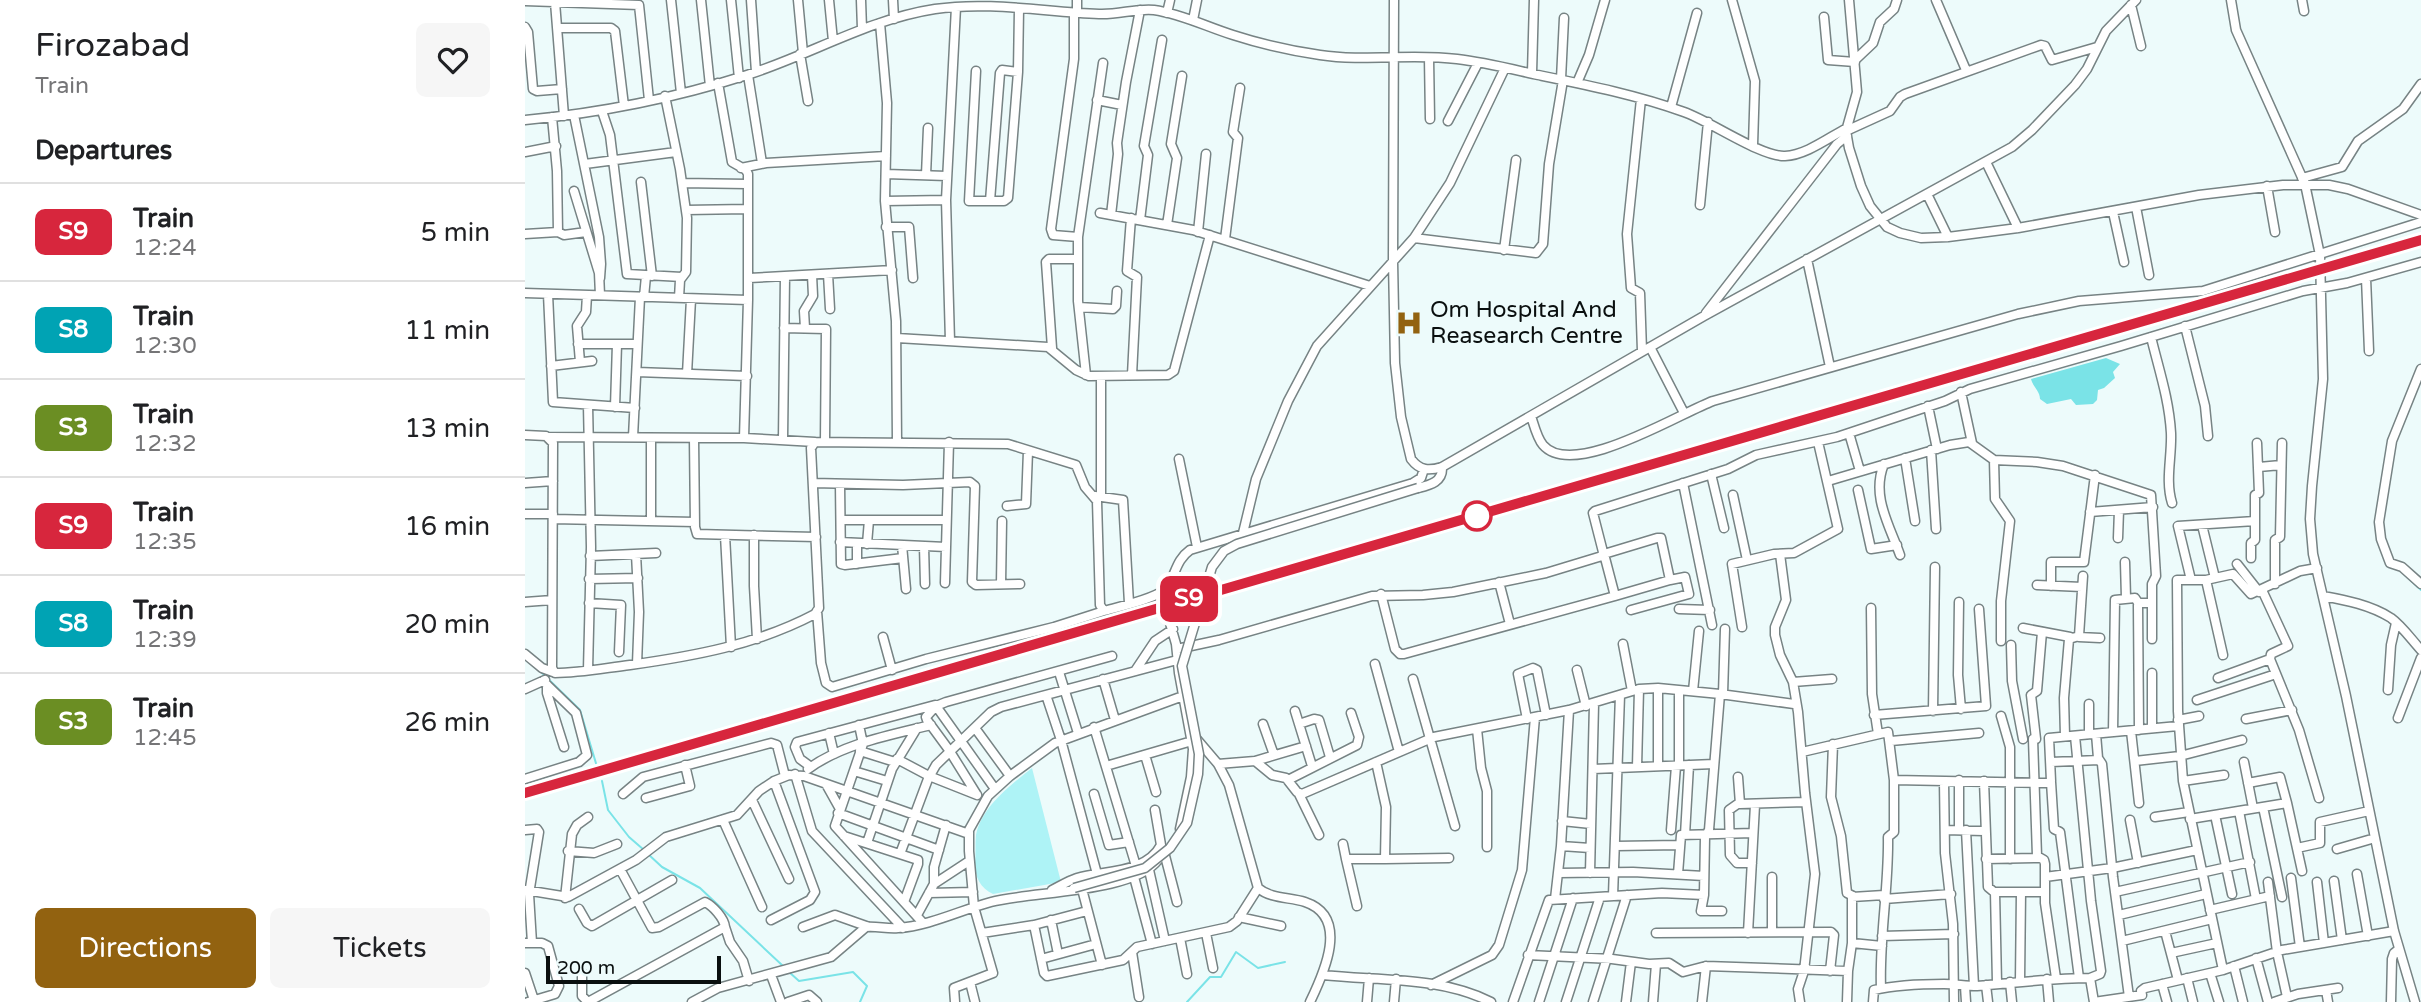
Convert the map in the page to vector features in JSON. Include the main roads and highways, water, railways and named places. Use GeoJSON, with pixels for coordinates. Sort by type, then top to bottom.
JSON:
{"type":"FeatureCollection","features":[{"type":"Feature","properties":{"kind":"waterway"},"geometry":{"type":"LineString","coordinates":[[2405,575],[2421,590]]}},
{"type":"Feature","properties":{"kind":"waterway"},"geometry":{"type":"LineString","coordinates":[[539,670],[580,710],[598,770]]}},
{"type":"Feature","properties":{"kind":"waterway"},"geometry":{"type":"LineString","coordinates":[[602,781],[608,810],[629,837],[644,850]]}},
{"type":"Feature","properties":{"kind":"waterway"},"geometry":{"type":"LineString","coordinates":[[648,854],[662,867],[700,888],[783,966]]}},
{"type":"Feature","properties":{"kind":"waterway"},"geometry":{"type":"LineString","coordinates":[[1187,1002],[1210,977],[1221,977],[1236,952],[1258,968],[1285,962]]}},
{"type":"Feature","properties":{"kind":"waterway"},"geometry":{"type":"LineString","coordinates":[[789,972],[799,981],[853,972],[867,986],[860,1002]]}},
{"type":"Feature","properties":{"kind":"railway"},"geometry":{"type":"LineString","coordinates":[[525,793],[2421,240]]}},
{"type":"Feature","properties":{"kind":"train","name":"S9"},"geometry":{"type":"LineString","coordinates":[[525,793],[2421,240]]}},
{"type":"Feature","properties":{"kind":"place","name":"Om Hospital And Reasearch Centre"},"geometry":{"type":"Point","coordinates":[1409,323]}}]}
